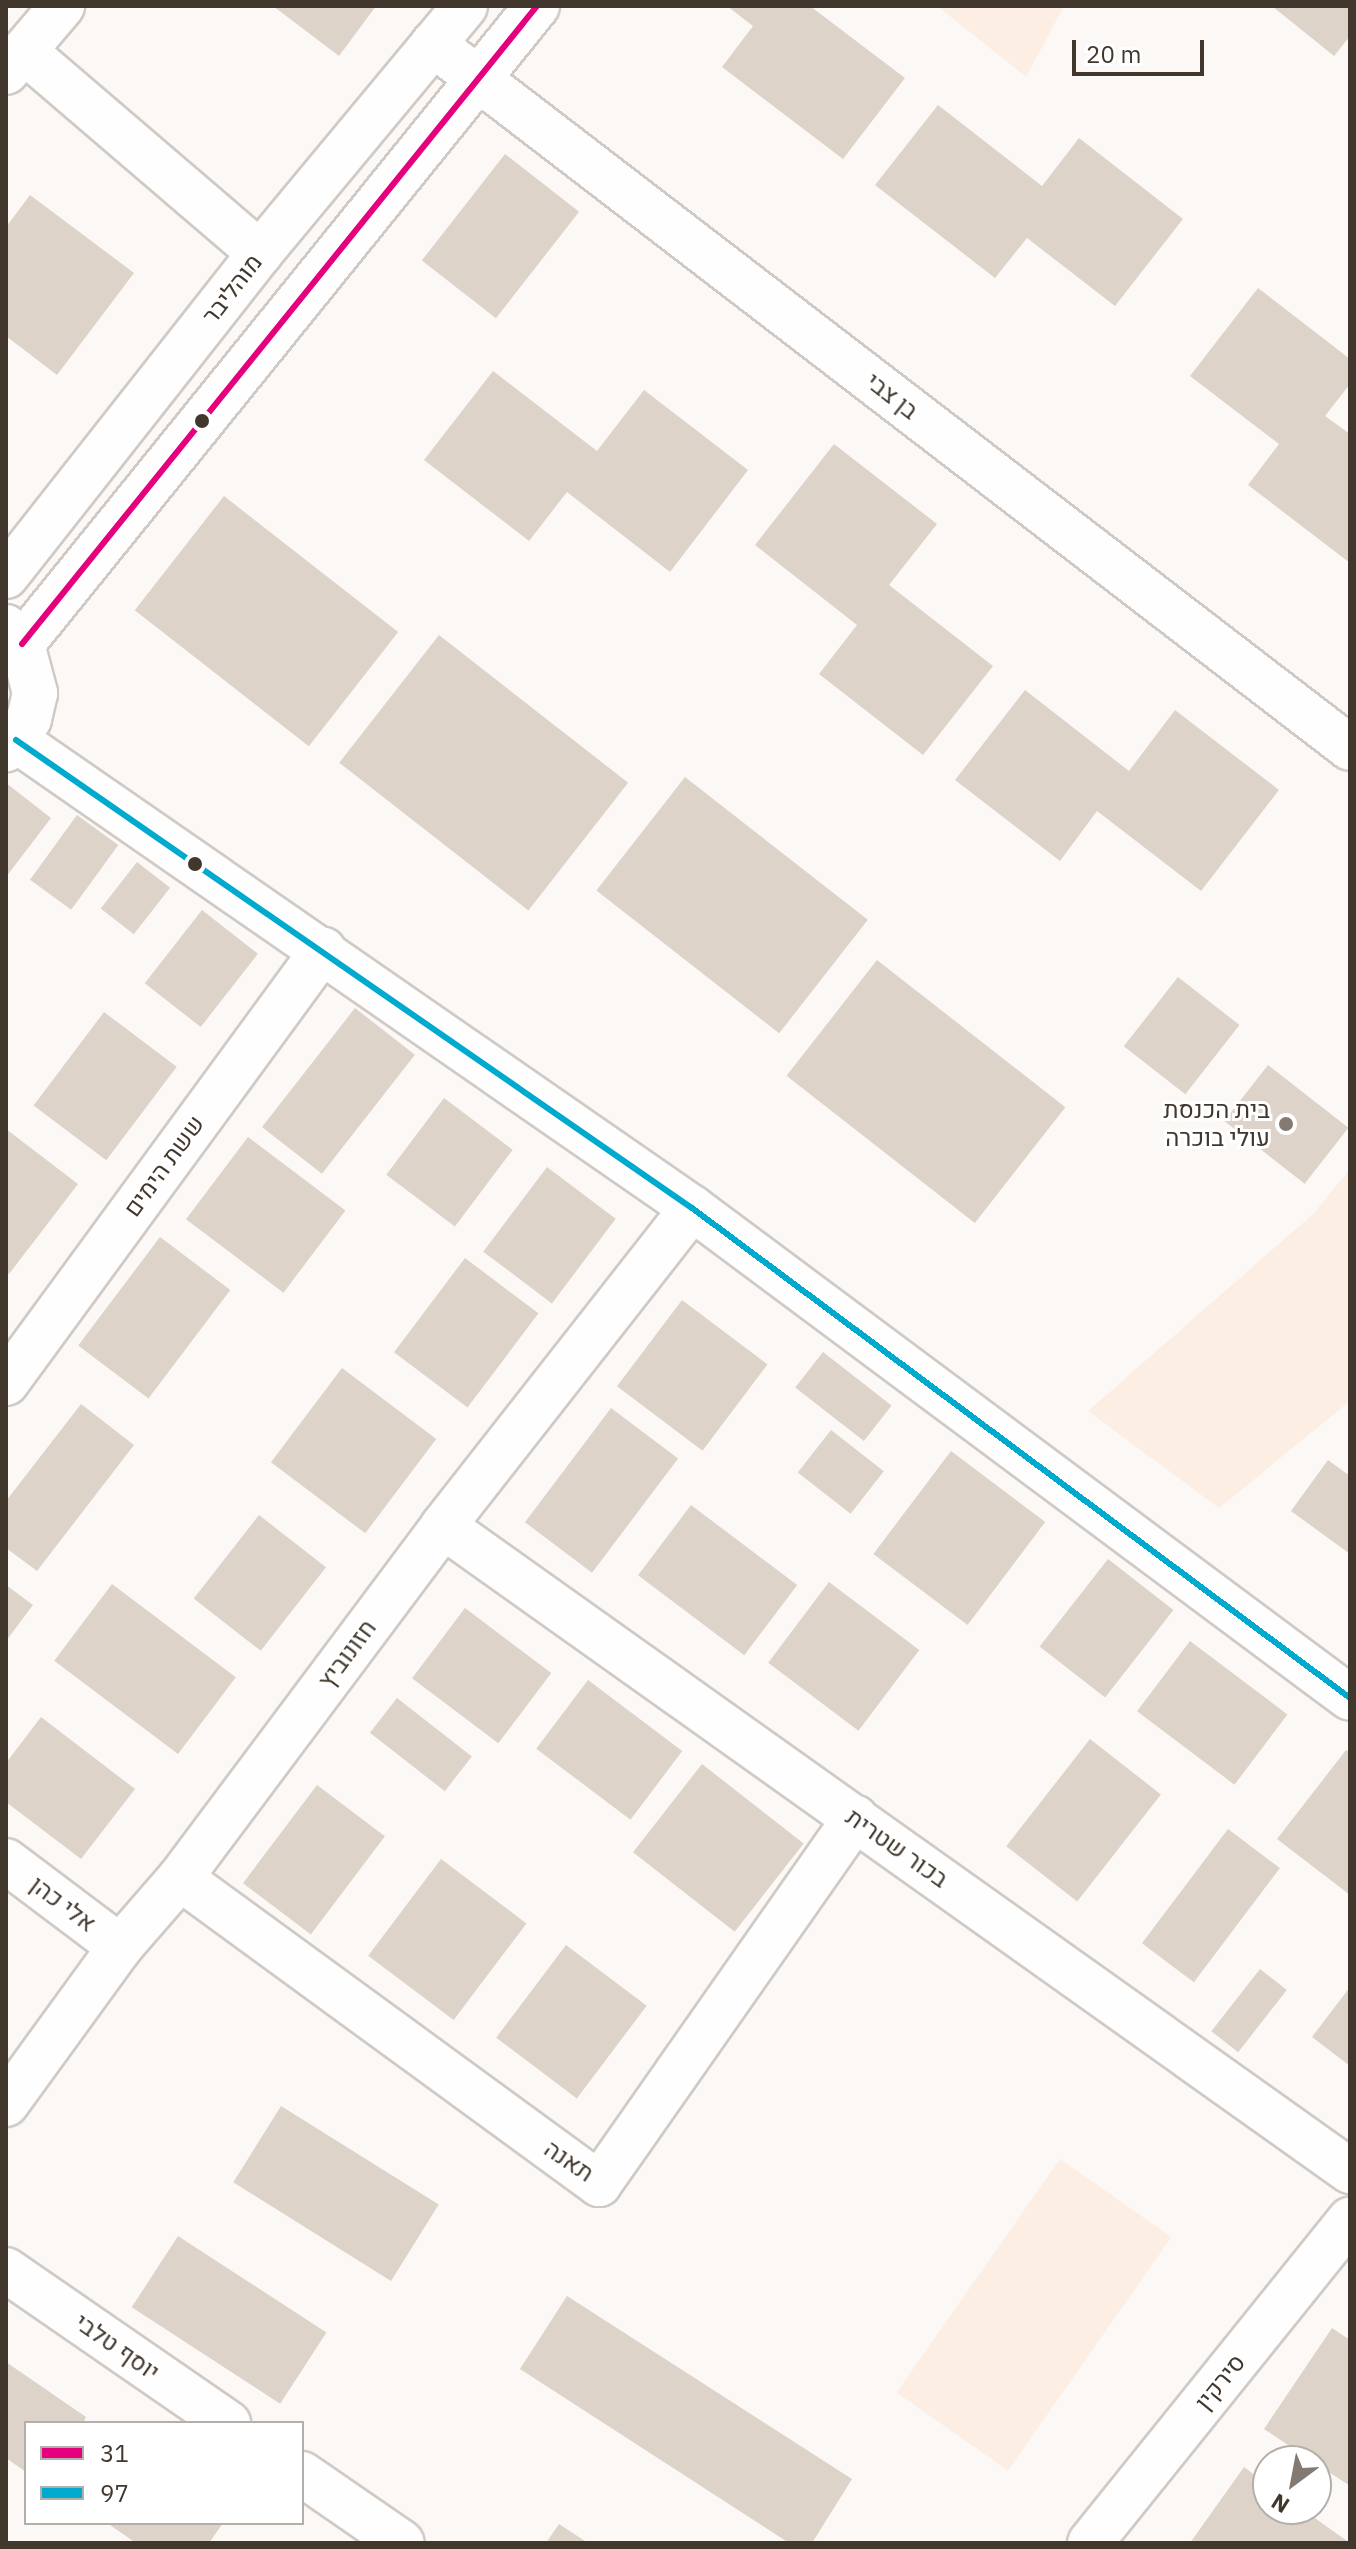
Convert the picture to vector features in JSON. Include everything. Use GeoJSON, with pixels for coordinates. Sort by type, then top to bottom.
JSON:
{"type":"FeatureCollection","features":[{"type":"Feature","properties":{"kind":"street"},"geometry":{"type":"LineString","coordinates":[[62,6],[15,62],[260,253]]}},
{"type":"Feature","properties":{"kind":"street","name":"מוהליבר"},"geometry":{"type":"LineString","coordinates":[[6,576],[260,253],[465,6]]}},
{"type":"Feature","properties":{"kind":"street"},"geometry":{"type":"LineString","coordinates":[[537,6],[14,636],[35,693],[11,744],[323,950],[692,1208],[1350,1698]]}},
{"type":"Feature","properties":{"kind":"street","name":"בן צבי"},"geometry":{"type":"LineString","coordinates":[[433,44],[1350,748]]}},
{"type":"Feature","properties":{"kind":"street","name":"ששת הימים"},"geometry":{"type":"LineString","coordinates":[[6,1383],[323,950]]}},
{"type":"Feature","properties":{"kind":"street","name":"חזונוביץ"},"geometry":{"type":"LineString","coordinates":[[6,2104],[120,1947],[180,1878],[443,1526],[692,1208]]}},
{"type":"Feature","properties":{"kind":"street","name":"בכור שטרית"},"geometry":{"type":"LineString","coordinates":[[443,1526],[1350,2171]]}},
{"type":"Feature","properties":{"kind":"street","name":"תאנה"},"geometry":{"type":"LineString","coordinates":[[180,1878],[599,2184],[855,1818]]}},
{"type":"Feature","properties":{"kind":"street","name":"אלי כהן"},"geometry":{"type":"LineString","coordinates":[[6,1861],[120,1947]]}},
{"type":"Feature","properties":{"kind":"street","name":"סירקין"},"geometry":{"type":"LineString","coordinates":[[1090,2543],[1350,2220]]}},
{"type":"Feature","properties":{"kind":"street","name":"יוסף טלבי"},"geometry":{"type":"LineString","coordinates":[[6,2270],[225,2421]]}},
{"type":"Feature","properties":{"kind":"street"},"geometry":{"type":"LineString","coordinates":[[304,2475],[402,2543]]}},
{"type":"Feature","properties":{"kind":"shaded area"},"geometry":{"type":"Polygon","coordinates":[[[937,6],[1064,6],[1026,77],[937,6]]]}},
{"type":"Feature","properties":{"kind":"shaded area"},"geometry":{"type":"Polygon","coordinates":[[[1350,1169],[1350,1401],[1219,1508],[1088,1411],[1313,1214],[1350,1169]]]}},
{"type":"Feature","properties":{"kind":"shaded area"},"geometry":{"type":"Polygon","coordinates":[[[1060,2159],[1171,2237],[1008,2470],[897,2392],[1060,2159]]]}},
{"type":"Feature","properties":{"kind":"building"},"geometry":{"type":"Polygon","coordinates":[[[273,6],[376,6],[339,56],[273,6]]]}},
{"type":"Feature","properties":{"kind":"building"},"geometry":{"type":"Polygon","coordinates":[[[727,6],[810,6],[905,78],[843,159],[722,67],[753,26],[727,6]]]}},
{"type":"Feature","properties":{"kind":"building"},"geometry":{"type":"Polygon","coordinates":[[[1272,6],[1350,6],[1350,36],[1334,56],[1272,6]]]}},
{"type":"Feature","properties":{"kind":"building"},"geometry":{"type":"Polygon","coordinates":[[[938,105],[1042,186],[1079,138],[1183,219],[1115,306],[1027,238],[995,278],[875,185],[938,105]]]}},
{"type":"Feature","properties":{"kind":"building"},"geometry":{"type":"Polygon","coordinates":[[[505,154],[579,212],[496,318],[422,260],[505,154]]]}},
{"type":"Feature","properties":{"kind":"building"},"geometry":{"type":"Polygon","coordinates":[[[30,195],[134,273],[57,375],[6,336],[6,227],[30,195]]]}},
{"type":"Feature","properties":{"kind":"building"},"geometry":{"type":"Polygon","coordinates":[[[1258,288],[1350,359],[1350,384],[1325,416],[1350,434],[1350,563],[1248,485],[1279,444],[1190,376],[1258,288]]]}},
{"type":"Feature","properties":{"kind":"building"},"geometry":{"type":"Polygon","coordinates":[[[493,371],[597,451],[644,390],[748,470],[670,572],[567,492],[529,541],[424,460],[493,371]]]}},
{"type":"Feature","properties":{"kind":"building"},"geometry":{"type":"Polygon","coordinates":[[[834,444],[937,524],[889,585],[993,666],[923,755],[819,674],[857,625],[755,545],[834,444]]]}},
{"type":"Feature","properties":{"kind":"building"},"geometry":{"type":"Polygon","coordinates":[[[224,496],[398,632],[309,746],[135,610],[224,496]]]}},
{"type":"Feature","properties":{"kind":"building"},"geometry":{"type":"Polygon","coordinates":[[[439,635],[628,783],[528,910],[339,763],[439,635]]]}},
{"type":"Feature","properties":{"kind":"building"},"geometry":{"type":"Polygon","coordinates":[[[1025,690],[1129,771],[1175,710],[1279,790],[1201,891],[1097,811],[1060,861],[955,780],[1025,690]]]}},
{"type":"Feature","properties":{"kind":"building"},"geometry":{"type":"Polygon","coordinates":[[[685,777],[868,920],[779,1033],[596,890],[685,777]]]}},
{"type":"Feature","properties":{"kind":"building"},"geometry":{"type":"Polygon","coordinates":[[[6,783],[51,818],[6,877],[6,783]]]}},
{"type":"Feature","properties":{"kind":"building"},"geometry":{"type":"Polygon","coordinates":[[[77,815],[118,845],[71,910],[30,880],[77,815]]]}},
{"type":"Feature","properties":{"kind":"building"},"geometry":{"type":"Polygon","coordinates":[[[137,862],[170,888],[134,934],[101,908],[137,862]]]}},
{"type":"Feature","properties":{"kind":"building"},"geometry":{"type":"Polygon","coordinates":[[[202,910],[258,954],[201,1027],[145,983],[202,910]]]}},
{"type":"Feature","properties":{"kind":"building"},"geometry":{"type":"Polygon","coordinates":[[[877,960],[1065,1107],[975,1223],[786,1076],[877,960]]]}},
{"type":"Feature","properties":{"kind":"building"},"geometry":{"type":"Polygon","coordinates":[[[1178,977],[1239,1025],[1185,1094],[1124,1046],[1178,977]]]}},
{"type":"Feature","properties":{"kind":"building"},"geometry":{"type":"Polygon","coordinates":[[[355,1008],[415,1055],[322,1174],[262,1127],[355,1008]]]}},
{"type":"Feature","properties":{"kind":"building"},"geometry":{"type":"Polygon","coordinates":[[[104,1012],[177,1067],[106,1160],[34,1105],[104,1012]]]}},
{"type":"Feature","properties":{"kind":"building","name":"בית הכנסת עולי בוכרה"},"geometry":{"type":"Polygon","coordinates":[[[1268,1065],[1348,1128],[1305,1184],[1224,1121],[1268,1065]]]}},
{"type":"Feature","properties":{"kind":"building"},"geometry":{"type":"Polygon","coordinates":[[[444,1098],[513,1150],[455,1226],[386,1175],[444,1098]]]}},
{"type":"Feature","properties":{"kind":"building"},"geometry":{"type":"Polygon","coordinates":[[[6,1129],[78,1184],[9,1274],[6,1272],[6,1129]]]}},
{"type":"Feature","properties":{"kind":"building"},"geometry":{"type":"Polygon","coordinates":[[[248,1137],[345,1210],[283,1293],[186,1219],[248,1137]]]}},
{"type":"Feature","properties":{"kind":"building"},"geometry":{"type":"Polygon","coordinates":[[[547,1167],[616,1219],[552,1303],[483,1252],[547,1167]]]}},
{"type":"Feature","properties":{"kind":"building"},"geometry":{"type":"Polygon","coordinates":[[[160,1237],[230,1290],[148,1399],[78,1346],[160,1237]]]}},
{"type":"Feature","properties":{"kind":"building"},"geometry":{"type":"Polygon","coordinates":[[[465,1258],[538,1313],[467,1408],[394,1352],[465,1258]]]}},
{"type":"Feature","properties":{"kind":"building"},"geometry":{"type":"Polygon","coordinates":[[[682,1300],[767,1364],[702,1451],[617,1386],[682,1300]]]}},
{"type":"Feature","properties":{"kind":"building"},"geometry":{"type":"Polygon","coordinates":[[[823,1352],[892,1406],[864,1441],[795,1387],[823,1352]]]}},
{"type":"Feature","properties":{"kind":"building"},"geometry":{"type":"Polygon","coordinates":[[[342,1368],[436,1439],[365,1533],[271,1462],[342,1368]]]}},
{"type":"Feature","properties":{"kind":"building"},"geometry":{"type":"Polygon","coordinates":[[[81,1404],[134,1445],[37,1571],[6,1548],[6,1501],[81,1404]]]}},
{"type":"Feature","properties":{"kind":"building"},"geometry":{"type":"Polygon","coordinates":[[[611,1408],[678,1459],[592,1573],[525,1522],[611,1408]]]}},
{"type":"Feature","properties":{"kind":"building"},"geometry":{"type":"Polygon","coordinates":[[[831,1430],[884,1471],[851,1514],[798,1473],[831,1430]]]}},
{"type":"Feature","properties":{"kind":"building"},"geometry":{"type":"Polygon","coordinates":[[[951,1451],[1045,1522],[968,1625],[873,1554],[951,1451]]]}},
{"type":"Feature","properties":{"kind":"building"},"geometry":{"type":"Polygon","coordinates":[[[1328,1460],[1350,1476],[1350,1554],[1291,1511],[1328,1460]]]}},
{"type":"Feature","properties":{"kind":"building"},"geometry":{"type":"Polygon","coordinates":[[[691,1505],[797,1585],[744,1655],[638,1575],[691,1505]]]}},
{"type":"Feature","properties":{"kind":"building"},"geometry":{"type":"Polygon","coordinates":[[[259,1515],[326,1567],[261,1651],[194,1599],[259,1515]]]}},
{"type":"Feature","properties":{"kind":"building"},"geometry":{"type":"Polygon","coordinates":[[[1108,1559],[1173,1610],[1105,1698],[1040,1646],[1108,1559]]]}},
{"type":"Feature","properties":{"kind":"building"},"geometry":{"type":"Polygon","coordinates":[[[829,1582],[919,1650],[858,1731],[768,1663],[829,1582]]]}},
{"type":"Feature","properties":{"kind":"building"},"geometry":{"type":"Polygon","coordinates":[[[112,1584],[236,1677],[178,1754],[54,1661],[112,1584]]]}},
{"type":"Feature","properties":{"kind":"building"},"geometry":{"type":"Polygon","coordinates":[[[6,1585],[33,1605],[6,1641],[6,1585]]]}},
{"type":"Feature","properties":{"kind":"building"},"geometry":{"type":"Polygon","coordinates":[[[465,1608],[551,1673],[498,1743],[412,1678],[465,1608]]]}},
{"type":"Feature","properties":{"kind":"building"},"geometry":{"type":"Polygon","coordinates":[[[1190,1641],[1287,1714],[1234,1785],[1137,1711],[1190,1641]]]}},
{"type":"Feature","properties":{"kind":"building"},"geometry":{"type":"Polygon","coordinates":[[[588,1680],[682,1751],[630,1820],[536,1749],[588,1680]]]}},
{"type":"Feature","properties":{"kind":"building"},"geometry":{"type":"Polygon","coordinates":[[[397,1698],[472,1756],[445,1791],[370,1733],[397,1698]]]}},
{"type":"Feature","properties":{"kind":"building"},"geometry":{"type":"Polygon","coordinates":[[[41,1717],[135,1789],[81,1859],[6,1802],[6,1763],[41,1717]]]}},
{"type":"Feature","properties":{"kind":"building"},"geometry":{"type":"Polygon","coordinates":[[[1090,1739],[1161,1794],[1077,1902],[1006,1846],[1090,1739]]]}},
{"type":"Feature","properties":{"kind":"building"},"geometry":{"type":"Polygon","coordinates":[[[1346,1750],[1350,1753],[1350,1895],[1277,1839],[1346,1750]]]}},
{"type":"Feature","properties":{"kind":"building"},"geometry":{"type":"Polygon","coordinates":[[[702,1764],[804,1843],[735,1932],[633,1852],[702,1764]]]}},
{"type":"Feature","properties":{"kind":"building"},"geometry":{"type":"Polygon","coordinates":[[[317,1785],[385,1836],[311,1934],[243,1883],[317,1785]]]}},
{"type":"Feature","properties":{"kind":"building"},"geometry":{"type":"Polygon","coordinates":[[[1228,1829],[1280,1868],[1194,1982],[1142,1943],[1228,1829]]]}},
{"type":"Feature","properties":{"kind":"building"},"geometry":{"type":"Polygon","coordinates":[[[441,1859],[526,1923],[454,2020],[368,1956],[441,1859]]]}},
{"type":"Feature","properties":{"kind":"building"},"geometry":{"type":"Polygon","coordinates":[[[566,1945],[647,2006],[577,2098],[496,2038],[566,1945]]]}},
{"type":"Feature","properties":{"kind":"building"},"geometry":{"type":"Polygon","coordinates":[[[1260,1969],[1287,1990],[1238,2052],[1211,2031],[1260,1969]]]}},
{"type":"Feature","properties":{"kind":"building"},"geometry":{"type":"Polygon","coordinates":[[[1350,1987],[1350,2066],[1312,2037],[1350,1987]]]}},
{"type":"Feature","properties":{"kind":"building"},"geometry":{"type":"Polygon","coordinates":[[[281,2106],[439,2205],[391,2281],[233,2182],[281,2106]]]}},
{"type":"Feature","properties":{"kind":"building"},"geometry":{"type":"Polygon","coordinates":[[[178,2236],[326,2332],[280,2404],[132,2307],[178,2236]]]}},
{"type":"Feature","properties":{"kind":"building"},"geometry":{"type":"Polygon","coordinates":[[[567,2296],[852,2479],[812,2543],[789,2543],[520,2369],[567,2296]]]}},
{"type":"Feature","properties":{"kind":"building"},"geometry":{"type":"Polygon","coordinates":[[[1332,2328],[1350,2340],[1350,2486],[1332,2474],[1332,2445],[1288,2445],[1264,2429],[1332,2328]]]}},
{"type":"Feature","properties":{"kind":"building"},"geometry":{"type":"Polygon","coordinates":[[[6,2362],[86,2417],[84,2421],[24,2421],[24,2471],[6,2458],[6,2362]]]}},
{"type":"Feature","properties":{"kind":"building"},"geometry":{"type":"Polygon","coordinates":[[[1244,2467],[1252,2473],[1252,2525],[1325,2525],[1350,2543],[1190,2543],[1244,2467]]]}},
{"type":"Feature","properties":{"kind":"building"},"geometry":{"type":"Polygon","coordinates":[[[559,2524],[588,2543],[546,2543],[559,2524]]]}},
{"type":"Feature","properties":{"kind":"building"},"geometry":{"type":"Polygon","coordinates":[[[110,2525],[222,2525],[209,2543],[136,2543],[110,2525]]]}},
{"type":"Feature","properties":{"kind":"transit line","name":"31"},"geometry":{"type":"LineString","coordinates":[[22,644],[537,6]]}},
{"type":"Feature","properties":{"kind":"transit line","name":"97"},"geometry":{"type":"LineString","coordinates":[[16,740],[692,1208],[1350,1698]]}},
{"type":"Feature","properties":{"kind":"place","name":"בית הכנסת עולי בוכרה"},"geometry":{"type":"Point","coordinates":[1286,1124]}}]}
